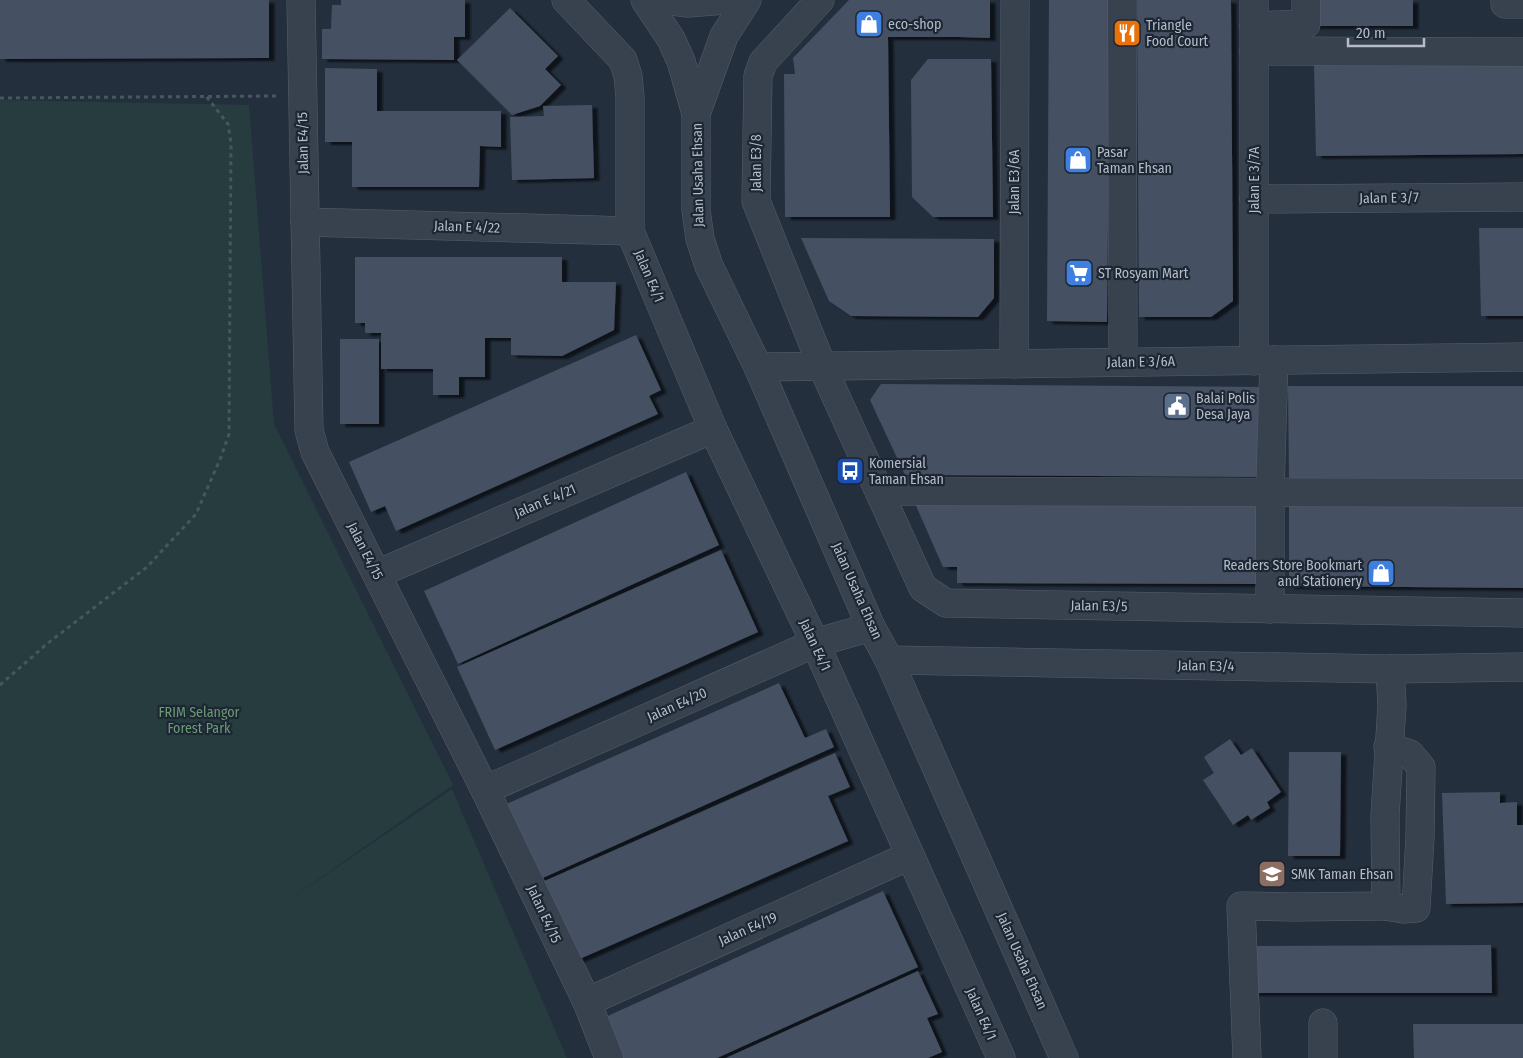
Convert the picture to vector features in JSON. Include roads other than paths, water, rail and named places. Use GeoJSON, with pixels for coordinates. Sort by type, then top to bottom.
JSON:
{"type":"FeatureCollection","features":[{"type":"Feature","properties":{"kind":"street","name":"Jalan E4/15"},"geometry":{"type":"LineString","coordinates":[[301,0],[309,430],[315,452],[485,790],[586,1002],[610,1058]]}},
{"type":"Feature","properties":{"kind":"street"},"geometry":{"type":"LineString","coordinates":[[566,0],[623,60],[628,76],[630,97],[630,231]]}},
{"type":"Feature","properties":{"kind":"street","name":"Jalan Usaha Ehsan"},"geometry":{"type":"LineString","coordinates":[[645,0],[670,39],[681,61],[696,114],[696,210],[700,239],[709,266],[758,367],[871,627],[889,660],[1064,1058]]}},
{"type":"Feature","properties":{"kind":"street"},"geometry":{"type":"LineString","coordinates":[[663,0],[688,3],[726,0]]}},
{"type":"Feature","properties":{"kind":"street","name":"Jalan Usaha Ehsan"},"geometry":{"type":"LineString","coordinates":[[696,114],[724,36],[747,0]]}},
{"type":"Feature","properties":{"kind":"street","name":"Jalan E3/8"},"geometry":{"type":"LineString","coordinates":[[820,0],[763,62],[758,76],[756,201],[822,366]]}},
{"type":"Feature","properties":{"kind":"street","name":"Jalan E3/6A"},"geometry":{"type":"LineString","coordinates":[[1014,364],[1015,0]]}},
{"type":"Feature","properties":{"kind":"street"},"geometry":{"type":"LineString","coordinates":[[1122,0],[1123,362]]}},
{"type":"Feature","properties":{"kind":"street"},"geometry":{"type":"LineString","coordinates":[[1254,26],[1306,24],[1306,0]]}},
{"type":"Feature","properties":{"kind":"street"},"geometry":{"type":"LineString","coordinates":[[1505,0],[1505,4],[1523,4]]}},
{"type":"Feature","properties":{"kind":"street"},"geometry":{"type":"LineString","coordinates":[[1254,26],[1523,52]]}},
{"type":"Feature","properties":{"kind":"street","name":"Jalan E 3/7A"},"geometry":{"type":"LineString","coordinates":[[1254,26],[1254,199],[1270,492],[1270,609]]}},
{"type":"Feature","properties":{"kind":"street","name":"Jalan E 3/7"},"geometry":{"type":"LineString","coordinates":[[1254,199],[1523,197]]}},
{"type":"Feature","properties":{"kind":"street","name":"Jalan E 4/22"},"geometry":{"type":"LineString","coordinates":[[305,222],[630,231]]}},
{"type":"Feature","properties":{"kind":"street","name":"Jalan E4/1"},"geometry":{"type":"LineString","coordinates":[[630,231],[713,429],[815,643],[1001,1058]]}},
{"type":"Feature","properties":{"kind":"street","name":"Jalan E 3/6A"},"geometry":{"type":"LineString","coordinates":[[758,367],[1523,357]]}},
{"type":"Feature","properties":{"kind":"street","name":"Jalan E3/5"},"geometry":{"type":"LineString","coordinates":[[822,366],[924,588],[946,603],[1523,613]]}},
{"type":"Feature","properties":{"kind":"street","name":"Jalan E 4/21"},"geometry":{"type":"LineString","coordinates":[[377,574],[713,429]]}},
{"type":"Feature","properties":{"kind":"street"},"geometry":{"type":"LineString","coordinates":[[880,491],[1523,493]]}},
{"type":"Feature","properties":{"kind":"street","name":"Jalan E4/20"},"geometry":{"type":"LineString","coordinates":[[485,790],[815,643],[871,627]]}},
{"type":"Feature","properties":{"kind":"street","name":"Jalan E3/4"},"geometry":{"type":"LineString","coordinates":[[889,660],[1390,669],[1523,667]]}},
{"type":"Feature","properties":{"kind":"street"},"geometry":{"type":"LineString","coordinates":[[1246,1058],[1241,906],[1386,906],[1385,815],[1392,705],[1390,669]]}},
{"type":"Feature","properties":{"kind":"street","name":"Jalan E4/19"},"geometry":{"type":"LineString","coordinates":[[586,1002],[909,856]]}},
{"type":"Feature","properties":{"kind":"street"},"geometry":{"type":"LineString","coordinates":[[1323,1022],[1323,1058]]}},
{"type":"Feature","properties":{"kind":"place","name":"eco-shop"},"geometry":{"type":"Point","coordinates":[869,24]}},
{"type":"Feature","properties":{"kind":"place","name":"Triangle Food Court"},"geometry":{"type":"Point","coordinates":[1127,33]}},
{"type":"Feature","properties":{"kind":"place","name":"Pasar Taman Ehsan"},"geometry":{"type":"Point","coordinates":[1078,160]}},
{"type":"Feature","properties":{"kind":"place","name":"ST Rosyam Mart"},"geometry":{"type":"Point","coordinates":[1079,273]}},
{"type":"Feature","properties":{"kind":"place","name":"Balai Polis Desa Jaya"},"geometry":{"type":"Point","coordinates":[1177,406]}},
{"type":"Feature","properties":{"kind":"place","name":"Komersial Taman Ehsan"},"geometry":{"type":"Point","coordinates":[850,471]}},
{"type":"Feature","properties":{"kind":"place","name":"Readers Store Bookmart and Stationery"},"geometry":{"type":"Point","coordinates":[1381,573]}},
{"type":"Feature","properties":{"kind":"place","name":"SMK Taman Ehsan"},"geometry":{"type":"Point","coordinates":[1272,874]}},
{"type":"Feature","properties":{"kind":"park label","name":"FRIM Selangor Forest Park"},"geometry":{"type":"Point","coordinates":[199,720]}}]}
